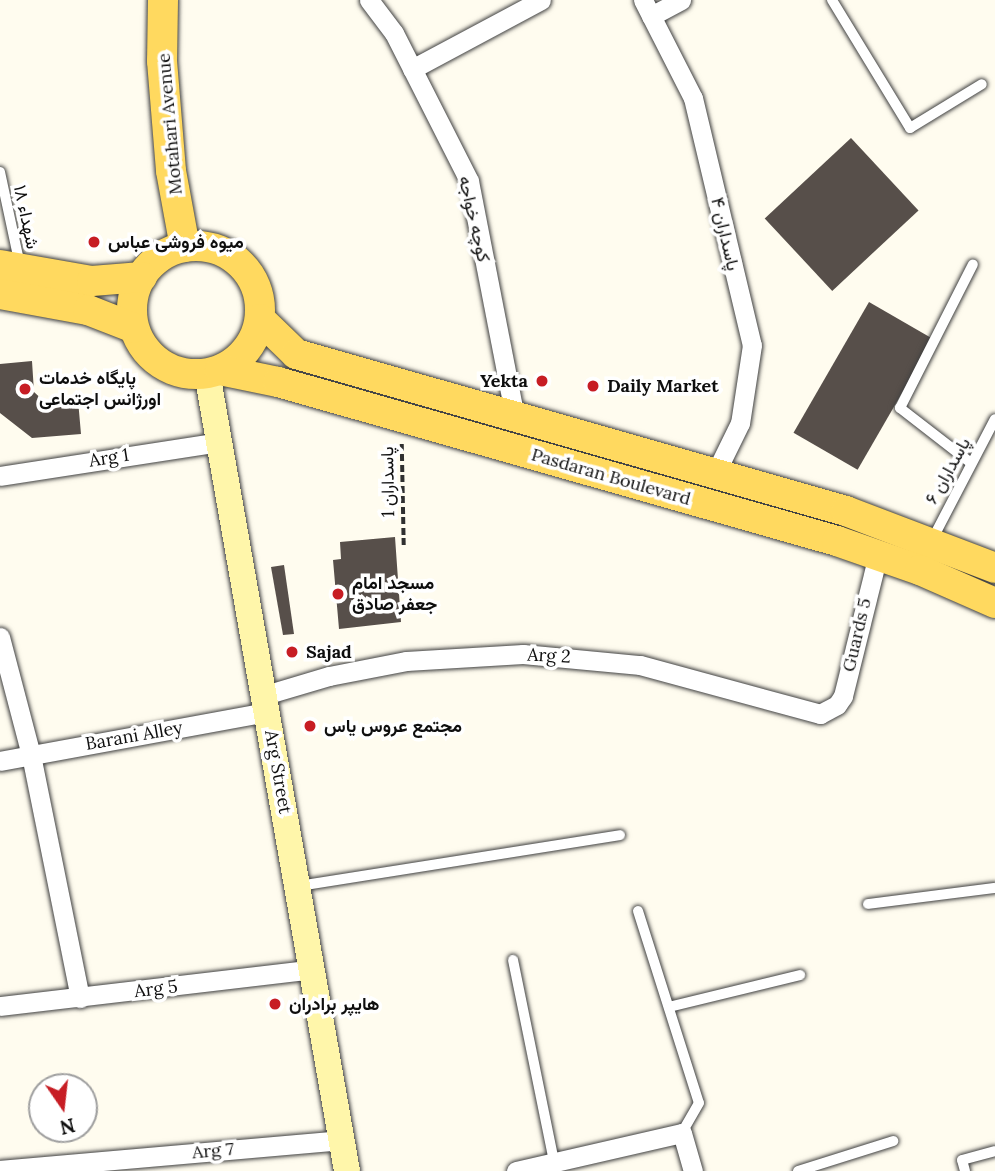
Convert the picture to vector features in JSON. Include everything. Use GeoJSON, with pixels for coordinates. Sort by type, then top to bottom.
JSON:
{"type":"FeatureCollection","features":[{"type":"Feature","properties":{"kind":"main road","name":"Motahari Avenue"},"geometry":{"type":"LineString","coordinates":[[163,0],[163,61],[171,171],[185,247]]}},
{"type":"Feature","properties":{"kind":"main road"},"geometry":{"type":"LineString","coordinates":[[185,247],[212,248],[236,260],[258,293],[260,319],[242,355],[214,372],[180,373],[156,361],[134,328],[132,302],[142,277],[160,257],[185,247]]}},
{"type":"Feature","properties":{"kind":"main road"},"geometry":{"type":"LineString","coordinates":[[10,267],[92,281],[142,277]]}},
{"type":"Feature","properties":{"kind":"main road"},"geometry":{"type":"LineString","coordinates":[[0,294],[88,310],[134,328]]}},
{"type":"Feature","properties":{"kind":"main road","name":"Pasdaran Boulevard"},"geometry":{"type":"LineString","coordinates":[[260,319],[296,354],[715,474],[931,540],[995,568]]}},
{"type":"Feature","properties":{"kind":"main road","name":"Pasdaran Boulevard"},"geometry":{"type":"LineString","coordinates":[[214,372],[401,417],[878,555],[995,603]]}},
{"type":"Feature","properties":{"kind":"main road","name":"Arg Street"},"geometry":{"type":"LineString","coordinates":[[214,372],[219,442],[347,1171]]}},
{"type":"Feature","properties":{"kind":"street","name":"کوچه خواجه"},"geometry":{"type":"LineString","coordinates":[[369,0],[394,33],[469,181],[515,417]]}},
{"type":"Feature","properties":{"kind":"street"},"geometry":{"type":"LineString","coordinates":[[412,69],[541,0]]}},
{"type":"Feature","properties":{"kind":"street"},"geometry":{"type":"LineString","coordinates":[[647,8],[681,0]]}},
{"type":"Feature","properties":{"kind":"street","name":"پاسداران ۴"},"geometry":{"type":"LineString","coordinates":[[647,8],[694,98],[752,345],[740,423],[715,474]]}},
{"type":"Feature","properties":{"kind":"street","name":"Arg 1"},"geometry":{"type":"LineString","coordinates":[[0,476],[219,442]]}},
{"type":"Feature","properties":{"kind":"street","name":"Guards 5"},"geometry":{"type":"LineString","coordinates":[[830,710],[843,696],[878,555]]}},
{"type":"Feature","properties":{"kind":"street"},"geometry":{"type":"LineString","coordinates":[[0,637],[31,755],[80,998]]}},
{"type":"Feature","properties":{"kind":"street","name":"Arg 2"},"geometry":{"type":"LineString","coordinates":[[266,704],[329,676],[406,661],[523,654],[640,666],[717,683],[810,713],[830,710]]}},
{"type":"Feature","properties":{"kind":"street","name":"Barani Alley"},"geometry":{"type":"LineString","coordinates":[[0,761],[266,704]]}},
{"type":"Feature","properties":{"kind":"street","name":"Arg 5"},"geometry":{"type":"LineString","coordinates":[[0,1006],[313,970]]}},
{"type":"Feature","properties":{"kind":"street"},"geometry":{"type":"LineString","coordinates":[[516,1171],[682,1133],[693,1171]]}},
{"type":"Feature","properties":{"kind":"street","name":"Arg 7"},"geometry":{"type":"LineString","coordinates":[[0,1170],[342,1140]]}},
{"type":"Feature","properties":{"kind":"lane"},"geometry":{"type":"LineString","coordinates":[[832,0],[910,128],[982,84]]}},
{"type":"Feature","properties":{"kind":"lane","name":"شهداء ۱۸"},"geometry":{"type":"LineString","coordinates":[[0,172],[10,267]]}},
{"type":"Feature","properties":{"kind":"lane"},"geometry":{"type":"LineString","coordinates":[[971,463],[900,408],[973,264]]}},
{"type":"Feature","properties":{"kind":"lane","name":"پاسداران ۶"},"geometry":{"type":"LineString","coordinates":[[931,540],[995,419]]}},
{"type":"Feature","properties":{"kind":"lane"},"geometry":{"type":"LineString","coordinates":[[298,886],[620,835]]}},
{"type":"Feature","properties":{"kind":"lane"},"geometry":{"type":"LineString","coordinates":[[868,904],[995,888]]}},
{"type":"Feature","properties":{"kind":"lane"},"geometry":{"type":"LineString","coordinates":[[638,911],[699,1103],[682,1133]]}},
{"type":"Feature","properties":{"kind":"lane"},"geometry":{"type":"LineString","coordinates":[[513,960],[554,1162]]}},
{"type":"Feature","properties":{"kind":"lane"},"geometry":{"type":"LineString","coordinates":[[669,1007],[800,975]]}},
{"type":"Feature","properties":{"kind":"lane"},"geometry":{"type":"LineString","coordinates":[[798,1171],[893,1141]]}},
{"type":"Feature","properties":{"kind":"lane"},"geometry":{"type":"LineString","coordinates":[[965,1171],[962,1160],[995,1151]]}},
{"type":"Feature","properties":{"kind":"path","name":"پاسداران 1"},"geometry":{"type":"LineString","coordinates":[[401,417],[404,547]]}},
{"type":"Feature","properties":{"kind":"building"},"geometry":{"type":"Polygon","coordinates":[[[851,138],[919,210],[832,291],[765,218],[851,138]]]}},
{"type":"Feature","properties":{"kind":"building"},"geometry":{"type":"Polygon","coordinates":[[[869,302],[933,339],[858,470],[794,433],[869,302]]]}},
{"type":"Feature","properties":{"kind":"building"},"geometry":{"type":"Polygon","coordinates":[[[32,361],[34,392],[46,403],[78,400],[81,434],[32,438],[0,413],[0,364],[32,361]]]}},
{"type":"Feature","properties":{"kind":"building"},"geometry":{"type":"Polygon","coordinates":[[[395,537],[401,622],[339,629],[333,560],[341,559],[340,542],[395,537]]]}},
{"type":"Feature","properties":{"kind":"building"},"geometry":{"type":"Polygon","coordinates":[[[284,565],[294,634],[283,635],[271,567],[284,565]]]}},
{"type":"Feature","properties":{"kind":"place","name":"میوه فروشی عباس"},"geometry":{"type":"Point","coordinates":[94,242]}},
{"type":"Feature","properties":{"kind":"place","name":"Yekta"},"geometry":{"type":"Point","coordinates":[542,381]}},
{"type":"Feature","properties":{"kind":"place","name":"Daily Market"},"geometry":{"type":"Point","coordinates":[593,386]}},
{"type":"Feature","properties":{"kind":"place","name":"پایگاه خدمات اورژانس اجتماعی"},"geometry":{"type":"Point","coordinates":[25,389]}},
{"type":"Feature","properties":{"kind":"place","name":"مسجد امام جعفر صادق"},"geometry":{"type":"Point","coordinates":[338,594]}},
{"type":"Feature","properties":{"kind":"place","name":"Sajad"},"geometry":{"type":"Point","coordinates":[292,652]}},
{"type":"Feature","properties":{"kind":"place","name":"مجتمع عروس یاس"},"geometry":{"type":"Point","coordinates":[310,726]}},
{"type":"Feature","properties":{"kind":"place","name":"هایپر برادران"},"geometry":{"type":"Point","coordinates":[275,1004]}}]}
